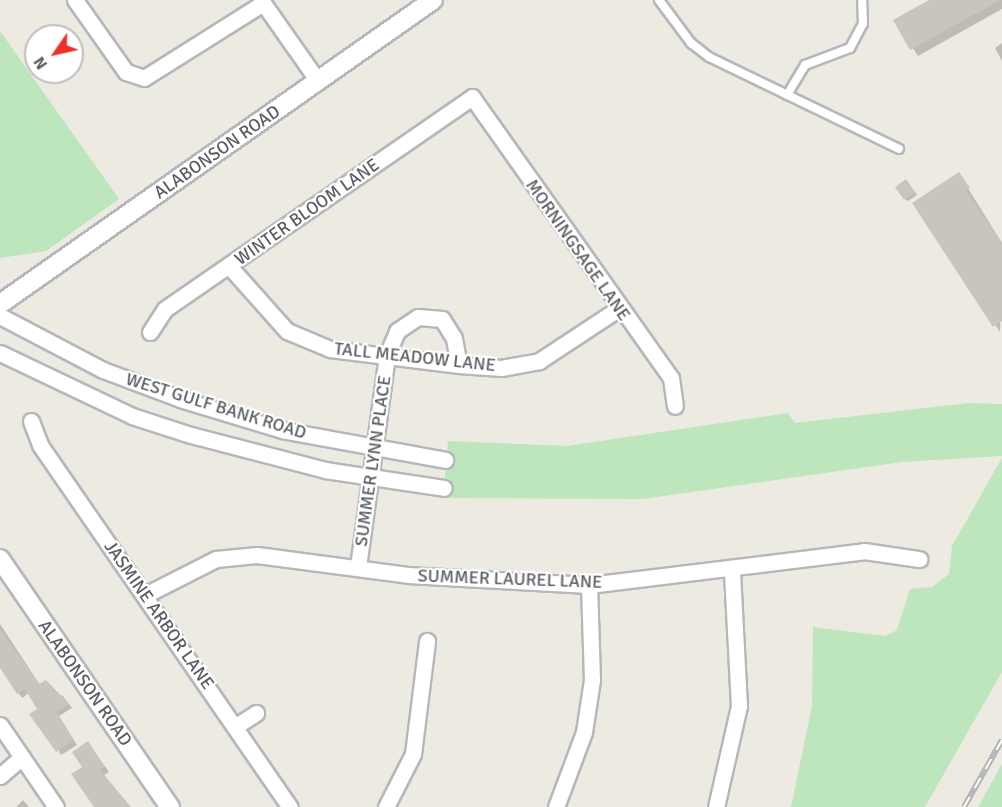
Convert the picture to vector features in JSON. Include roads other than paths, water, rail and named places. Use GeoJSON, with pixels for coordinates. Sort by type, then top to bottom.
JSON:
{"type":"FeatureCollection","features":[{"type":"Feature","properties":{"kind":"street"},"geometry":{"type":"LineString","coordinates":[[75,0],[126,72],[144,78],[262,1],[318,81]]}},
{"type":"Feature","properties":{"kind":"street","name":"ALABONSON ROAD"},"geometry":{"type":"LineString","coordinates":[[0,304],[433,0]]}},
{"type":"Feature","properties":{"kind":"street","name":"WINTER BLOOM LANE"},"geometry":{"type":"LineString","coordinates":[[150,332],[165,309],[472,97]]}},
{"type":"Feature","properties":{"kind":"street","name":"MORNINGSAGE LANE"},"geometry":{"type":"LineString","coordinates":[[472,97],[618,309],[671,378],[675,406]]}},
{"type":"Feature","properties":{"kind":"street","name":"TALL MEADOW LANE"},"geometry":{"type":"LineString","coordinates":[[229,266],[286,331],[330,349],[459,364],[501,368],[539,361],[618,309]]}},
{"type":"Feature","properties":{"kind":"street","name":"WEST GULF BANK ROAD"},"geometry":{"type":"LineString","coordinates":[[0,316],[103,370],[180,399],[372,450],[445,460]]}},
{"type":"Feature","properties":{"kind":"street","name":"SUMMER LYNN PLACE"},"geometry":{"type":"LineString","coordinates":[[358,567],[371,479],[372,450],[387,355],[397,331],[418,318],[441,319],[454,338],[459,364]]}},
{"type":"Feature","properties":{"kind":"street","name":"WEST GULF BANK ROAD"},"geometry":{"type":"LineString","coordinates":[[0,353],[132,416],[258,455],[371,479],[444,488]]}},
{"type":"Feature","properties":{"kind":"street","name":"JASMINE ARBOR LANE"},"geometry":{"type":"LineString","coordinates":[[31,421],[40,445],[290,807]]}},
{"type":"Feature","properties":{"kind":"street","name":"SUMMER LAUREL LANE"},"geometry":{"type":"LineString","coordinates":[[145,595],[216,559],[257,555],[358,567],[589,585],[732,571],[864,551],[919,559]]}},
{"type":"Feature","properties":{"kind":"street","name":"ALABONSON ROAD"},"geometry":{"type":"LineString","coordinates":[[0,560],[170,807]]}},
{"type":"Feature","properties":{"kind":"street"},"geometry":{"type":"LineString","coordinates":[[716,807],[740,706],[732,571]]}},
{"type":"Feature","properties":{"kind":"street"},"geometry":{"type":"LineString","coordinates":[[556,807],[587,711],[589,585]]}},
{"type":"Feature","properties":{"kind":"street"},"geometry":{"type":"LineString","coordinates":[[386,807],[413,754],[427,641]]}},
{"type":"Feature","properties":{"kind":"street"},"geometry":{"type":"LineString","coordinates":[[236,726],[256,713]]}},
{"type":"Feature","properties":{"kind":"street"},"geometry":{"type":"LineString","coordinates":[[0,725],[56,807]]}},
{"type":"Feature","properties":{"kind":"street"},"geometry":{"type":"LineString","coordinates":[[0,776],[22,758]]}},
{"type":"Feature","properties":{"kind":"lane"},"geometry":{"type":"LineString","coordinates":[[659,0],[691,43],[709,57],[899,149]]}},
{"type":"Feature","properties":{"kind":"lane"},"geometry":{"type":"LineString","coordinates":[[787,94],[805,65],[850,48],[863,24],[862,0]]}},
{"type":"Feature","properties":{"kind":"railway"},"geometry":{"type":"LineString","coordinates":[[964,807],[1002,740]]}}]}
